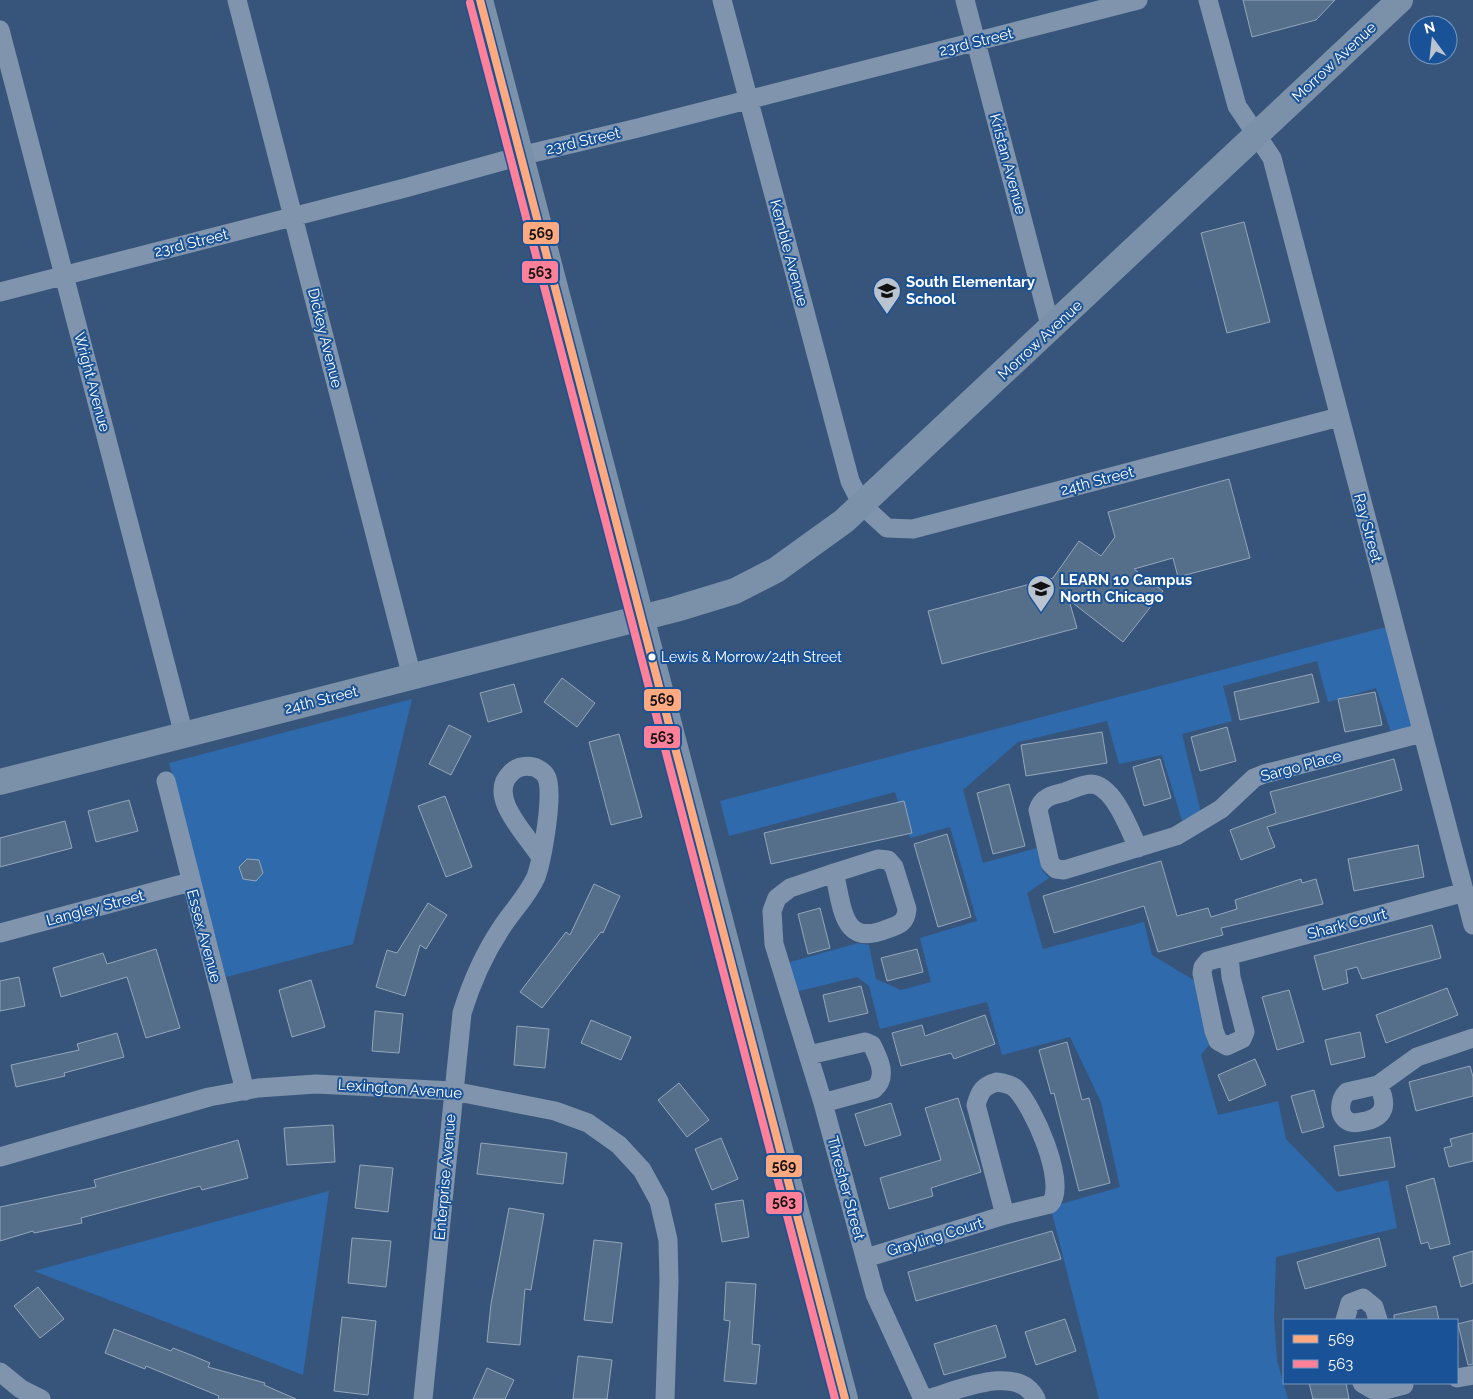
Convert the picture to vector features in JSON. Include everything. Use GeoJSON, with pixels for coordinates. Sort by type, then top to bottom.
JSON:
{"type":"FeatureCollection","features":[{"type":"Feature","properties":{"kind":"street","name":"Dickey Avenue"},"geometry":{"type":"LineString","coordinates":[[237,0],[412,677]]}},
{"type":"Feature","properties":{"kind":"street"},"geometry":{"type":"LineString","coordinates":[[480,0],[845,1399]]}},
{"type":"Feature","properties":{"kind":"street","name":"Kemble Avenue"},"geometry":{"type":"LineString","coordinates":[[722,0],[850,481],[862,505]]}},
{"type":"Feature","properties":{"kind":"street","name":"Kristan Avenue"},"geometry":{"type":"LineString","coordinates":[[965,0],[1052,329]]}},
{"type":"Feature","properties":{"kind":"street","name":"23rd Street"},"geometry":{"type":"LineString","coordinates":[[0,292],[294,217],[520,156],[748,100],[1138,0]]}},
{"type":"Feature","properties":{"kind":"street","name":"Ray Street"},"geometry":{"type":"LineString","coordinates":[[1208,0],[1236,106],[1272,158],[1473,924]]}},
{"type":"Feature","properties":{"kind":"street","name":"Morrow Avenue"},"geometry":{"type":"LineString","coordinates":[[641,618],[735,591],[799,556],[844,521],[1052,329],[1400,0]]}},
{"type":"Feature","properties":{"kind":"street","name":"Wright Avenue"},"geometry":{"type":"LineString","coordinates":[[0,30],[184,735]]}},
{"type":"Feature","properties":{"kind":"street","name":"24th Street"},"geometry":{"type":"LineString","coordinates":[[862,505],[888,528],[913,529],[1339,417]]}},
{"type":"Feature","properties":{"kind":"street","name":"24th Street"},"geometry":{"type":"LineString","coordinates":[[0,782],[641,618]]}},
{"type":"Feature","properties":{"kind":"street","name":"Sargo Place"},"geometry":{"type":"LineString","coordinates":[[1138,848],[1112,797],[1099,786],[1091,784],[1056,794],[1047,797],[1040,803],[1038,810],[1050,862],[1056,868],[1064,870],[1138,848],[1176,836],[1221,808],[1254,778],[1259,776],[1422,733]]}},
{"type":"Feature","properties":{"kind":"street","name":"Essex Avenue"},"geometry":{"type":"LineString","coordinates":[[166,781],[190,882],[245,1090]]}},
{"type":"Feature","properties":{"kind":"street","name":"Enterprise Avenue"},"geometry":{"type":"LineString","coordinates":[[423,1399],[462,1013],[468,992],[491,945],[536,876],[540,856]]}},
{"type":"Feature","properties":{"kind":"street"},"geometry":{"type":"LineString","coordinates":[[878,859],[888,860],[894,867],[907,909],[907,916],[902,923],[875,934],[863,936],[854,931],[848,924],[834,873],[878,859]]}},
{"type":"Feature","properties":{"kind":"street","name":"Thresher Street"},"geometry":{"type":"LineString","coordinates":[[834,873],[790,888],[777,898],[772,911],[771,928],[782,971],[823,1103],[875,1294],[923,1399]]}},
{"type":"Feature","properties":{"kind":"street","name":"Langley Street"},"geometry":{"type":"LineString","coordinates":[[0,933],[190,882]]}},
{"type":"Feature","properties":{"kind":"street","name":"Shark Court"},"geometry":{"type":"LineString","coordinates":[[1229,956],[1465,892]]}},
{"type":"Feature","properties":{"kind":"street"},"geometry":{"type":"LineString","coordinates":[[1378,1086],[1417,1057],[1473,1038]]}},
{"type":"Feature","properties":{"kind":"street"},"geometry":{"type":"LineString","coordinates":[[809,1055],[865,1042],[872,1045],[876,1053],[882,1076],[881,1083],[874,1089],[823,1103]]}},
{"type":"Feature","properties":{"kind":"street","name":"Grayling Court"},"geometry":{"type":"LineString","coordinates":[[866,1258],[1005,1215],[1050,1204],[1054,1199],[1055,1182],[1049,1152],[1038,1126],[1015,1088],[1008,1084],[997,1082],[987,1085],[980,1091],[976,1105],[1005,1215]]}},
{"type":"Feature","properties":{"kind":"street","name":"Lexington Avenue"},"geometry":{"type":"LineString","coordinates":[[0,1157],[209,1097],[245,1090],[316,1084],[453,1091],[555,1111],[588,1123],[619,1145],[642,1170],[659,1201],[668,1240],[669,1281],[665,1399]]}},
{"type":"Feature","properties":{"kind":"street"},"geometry":{"type":"LineString","coordinates":[[1345,1319],[1350,1303],[1363,1298],[1374,1307],[1378,1319]]}},
{"type":"Feature","properties":{"kind":"street"},"geometry":{"type":"LineString","coordinates":[[0,1372],[21,1389],[41,1399]]}},
{"type":"Feature","properties":{"kind":"street"},"geometry":{"type":"LineString","coordinates":[[1458,1378],[1473,1375]]}},
{"type":"Feature","properties":{"kind":"street"},"geometry":{"type":"LineString","coordinates":[[927,1399],[992,1380],[1018,1381],[1033,1392],[1036,1399]]}},
{"type":"Feature","properties":{"kind":"street"},"geometry":{"type":"LineString","coordinates":[[1364,1384],[1377,1392],[1403,1384]]}},
{"type":"Feature","properties":{"kind":"shaded area"},"geometry":{"type":"Polygon","coordinates":[[[1386,627],[1413,729],[1392,735],[1376,688],[1328,702],[1317,661],[1223,686],[1232,721],[1182,734],[1201,813],[1183,824],[1162,755],[1119,764],[1107,721],[1018,742],[963,790],[983,863],[1037,848],[1043,871],[1049,878],[1027,893],[1043,949],[1144,922],[1152,955],[1197,982],[1210,1044],[1201,1055],[1218,1115],[1278,1101],[1286,1139],[1337,1192],[1388,1180],[1397,1228],[1276,1257],[1274,1318],[1277,1360],[1288,1399],[1099,1399],[1052,1213],[1061,1204],[1120,1187],[1101,1102],[1070,1037],[1002,1055],[987,1002],[880,1029],[869,986],[857,977],[795,992],[787,963],[858,943],[869,945],[876,979],[901,990],[931,982],[920,938],[977,921],[950,827],[910,838],[895,792],[729,836],[720,801],[1386,627]]]}},
{"type":"Feature","properties":{"kind":"shaded area"},"geometry":{"type":"Polygon","coordinates":[[[412,699],[353,944],[226,977],[169,763],[412,699]]]}},
{"type":"Feature","properties":{"kind":"shaded area"},"geometry":{"type":"Polygon","coordinates":[[[329,1191],[303,1375],[34,1271],[329,1191]]]}},
{"type":"Feature","properties":{"kind":"building"},"geometry":{"type":"Polygon","coordinates":[[[1243,0],[1335,0],[1316,20],[1252,37],[1243,0]]]}},
{"type":"Feature","properties":{"kind":"building"},"geometry":{"type":"Polygon","coordinates":[[[1244,222],[1270,322],[1227,333],[1201,233],[1244,222]]]}},
{"type":"Feature","properties":{"kind":"building"},"geometry":{"type":"Polygon","coordinates":[[[1229,479],[1250,558],[1178,577],[1173,558],[1134,569],[1163,591],[1123,642],[1069,600],[1077,628],[942,664],[928,611],[1053,578],[1079,541],[1101,556],[1115,537],[1108,512],[1229,479]]]}},
{"type":"Feature","properties":{"kind":"building"},"geometry":{"type":"Polygon","coordinates":[[[1312,674],[1319,702],[1240,720],[1234,692],[1312,674]]]}},
{"type":"Feature","properties":{"kind":"building"},"geometry":{"type":"Polygon","coordinates":[[[562,678],[595,703],[577,727],[544,702],[562,678]]]}},
{"type":"Feature","properties":{"kind":"building"},"geometry":{"type":"Polygon","coordinates":[[[514,684],[522,712],[488,722],[480,693],[514,684]]]}},
{"type":"Feature","properties":{"kind":"building"},"geometry":{"type":"Polygon","coordinates":[[[1375,692],[1382,725],[1345,732],[1338,699],[1375,692]]]}},
{"type":"Feature","properties":{"kind":"building"},"geometry":{"type":"Polygon","coordinates":[[[449,725],[471,736],[451,775],[429,764],[449,725]]]}},
{"type":"Feature","properties":{"kind":"building"},"geometry":{"type":"Polygon","coordinates":[[[1227,727],[1236,761],[1200,771],[1191,737],[1227,727]]]}},
{"type":"Feature","properties":{"kind":"building"},"geometry":{"type":"Polygon","coordinates":[[[1102,732],[1107,763],[1026,776],[1021,745],[1102,732]]]}},
{"type":"Feature","properties":{"kind":"building"},"geometry":{"type":"Polygon","coordinates":[[[619,734],[642,817],[611,825],[589,742],[619,734]]]}},
{"type":"Feature","properties":{"kind":"building"},"geometry":{"type":"Polygon","coordinates":[[[1160,759],[1171,798],[1144,806],[1133,767],[1160,759]]]}},
{"type":"Feature","properties":{"kind":"building"},"geometry":{"type":"Polygon","coordinates":[[[1394,759],[1402,790],[1267,827],[1275,847],[1241,860],[1230,830],[1276,813],[1270,792],[1394,759]]]}},
{"type":"Feature","properties":{"kind":"building"},"geometry":{"type":"Polygon","coordinates":[[[1009,784],[1025,846],[993,854],[977,793],[1009,784]]]}},
{"type":"Feature","properties":{"kind":"building"},"geometry":{"type":"Polygon","coordinates":[[[445,796],[472,867],[446,877],[418,806],[445,796]]]}},
{"type":"Feature","properties":{"kind":"building"},"geometry":{"type":"Polygon","coordinates":[[[129,800],[138,831],[96,842],[88,811],[129,800]]]}},
{"type":"Feature","properties":{"kind":"building"},"geometry":{"type":"Polygon","coordinates":[[[904,801],[912,833],[771,864],[764,833],[904,801]]]}},
{"type":"Feature","properties":{"kind":"building"},"geometry":{"type":"Polygon","coordinates":[[[65,821],[72,848],[0,867],[0,838],[65,821]]]}},
{"type":"Feature","properties":{"kind":"building"},"geometry":{"type":"Polygon","coordinates":[[[947,834],[971,917],[938,927],[914,844],[947,834]]]}},
{"type":"Feature","properties":{"kind":"building"},"geometry":{"type":"Polygon","coordinates":[[[1418,845],[1424,877],[1354,891],[1348,859],[1418,845]]]}},
{"type":"Feature","properties":{"kind":"building"},"geometry":{"type":"Polygon","coordinates":[[[247,859],[259,860],[263,873],[256,881],[243,879],[239,867],[247,859]]]}},
{"type":"Feature","properties":{"kind":"building"},"geometry":{"type":"Polygon","coordinates":[[[1161,861],[1177,916],[1208,908],[1211,917],[1237,909],[1235,900],[1301,879],[1302,883],[1316,879],[1323,904],[1221,928],[1223,935],[1158,952],[1144,906],[1054,933],[1043,896],[1161,861]]]}},
{"type":"Feature","properties":{"kind":"building"},"geometry":{"type":"Polygon","coordinates":[[[594,884],[620,896],[603,933],[601,932],[542,1008],[520,992],[566,932],[570,935],[594,884]]]}},
{"type":"Feature","properties":{"kind":"building"},"geometry":{"type":"Polygon","coordinates":[[[428,903],[447,915],[426,949],[420,945],[405,996],[376,987],[387,950],[397,953],[428,903]]]}},
{"type":"Feature","properties":{"kind":"building"},"geometry":{"type":"Polygon","coordinates":[[[820,908],[830,948],[808,954],[798,914],[820,908]]]}},
{"type":"Feature","properties":{"kind":"building"},"geometry":{"type":"Polygon","coordinates":[[[1432,925],[1441,958],[1362,979],[1357,967],[1346,970],[1348,983],[1323,990],[1314,956],[1432,925]]]}},
{"type":"Feature","properties":{"kind":"building"},"geometry":{"type":"Polygon","coordinates":[[[156,949],[180,1028],[146,1038],[127,977],[61,997],[53,968],[103,953],[107,964],[156,949]]]}},
{"type":"Feature","properties":{"kind":"building"},"geometry":{"type":"Polygon","coordinates":[[[917,949],[923,972],[887,981],[881,958],[917,949]]]}},
{"type":"Feature","properties":{"kind":"building"},"geometry":{"type":"Polygon","coordinates":[[[19,977],[25,1006],[0,1011],[0,981],[19,977]]]}},
{"type":"Feature","properties":{"kind":"building"},"geometry":{"type":"Polygon","coordinates":[[[311,980],[325,1027],[292,1037],[279,990],[311,980]]]}},
{"type":"Feature","properties":{"kind":"building"},"geometry":{"type":"Polygon","coordinates":[[[861,986],[868,1013],[829,1022],[823,995],[861,986]]]}},
{"type":"Feature","properties":{"kind":"building"},"geometry":{"type":"Polygon","coordinates":[[[1447,988],[1458,1015],[1386,1043],[1376,1015],[1447,988]]]}},
{"type":"Feature","properties":{"kind":"building"},"geometry":{"type":"Polygon","coordinates":[[[1289,990],[1304,1042],[1277,1050],[1262,997],[1289,990]]]}},
{"type":"Feature","properties":{"kind":"building"},"geometry":{"type":"Polygon","coordinates":[[[375,1011],[403,1014],[399,1053],[372,1051],[375,1011]]]}},
{"type":"Feature","properties":{"kind":"building"},"geometry":{"type":"Polygon","coordinates":[[[985,1015],[995,1044],[954,1059],[951,1053],[901,1066],[892,1033],[922,1025],[925,1036],[985,1015]]]}},
{"type":"Feature","properties":{"kind":"building"},"geometry":{"type":"Polygon","coordinates":[[[591,1020],[631,1037],[621,1060],[581,1043],[591,1020]]]}},
{"type":"Feature","properties":{"kind":"building"},"geometry":{"type":"Polygon","coordinates":[[[517,1026],[549,1029],[545,1068],[514,1065],[517,1026]]]}},
{"type":"Feature","properties":{"kind":"building"},"geometry":{"type":"Polygon","coordinates":[[[1360,1032],[1365,1057],[1331,1065],[1325,1040],[1360,1032]]]}},
{"type":"Feature","properties":{"kind":"building"},"geometry":{"type":"Polygon","coordinates":[[[117,1033],[124,1057],[64,1073],[65,1076],[16,1087],[11,1065],[79,1050],[77,1044],[117,1033]]]}},
{"type":"Feature","properties":{"kind":"building"},"geometry":{"type":"Polygon","coordinates":[[[1067,1042],[1082,1100],[1089,1098],[1110,1183],[1079,1191],[1054,1093],[1051,1094],[1039,1050],[1067,1042]]]}},
{"type":"Feature","properties":{"kind":"building"},"geometry":{"type":"Polygon","coordinates":[[[1255,1059],[1266,1085],[1229,1101],[1218,1075],[1255,1059]]]}},
{"type":"Feature","properties":{"kind":"building"},"geometry":{"type":"Polygon","coordinates":[[[1470,1066],[1473,1077],[1473,1096],[1416,1111],[1409,1082],[1470,1066]]]}},
{"type":"Feature","properties":{"kind":"building"},"geometry":{"type":"Polygon","coordinates":[[[679,1083],[709,1120],[687,1137],[658,1100],[679,1083]]]}},
{"type":"Feature","properties":{"kind":"building"},"geometry":{"type":"Polygon","coordinates":[[[1314,1090],[1324,1127],[1302,1133],[1291,1096],[1314,1090]]]}},
{"type":"Feature","properties":{"kind":"building"},"geometry":{"type":"Polygon","coordinates":[[[958,1098],[981,1172],[931,1188],[933,1196],[889,1209],[880,1178],[941,1160],[925,1108],[958,1098]]]}},
{"type":"Feature","properties":{"kind":"building"},"geometry":{"type":"Polygon","coordinates":[[[891,1103],[901,1135],[865,1146],[855,1114],[891,1103]]]}},
{"type":"Feature","properties":{"kind":"building"},"geometry":{"type":"Polygon","coordinates":[[[333,1125],[335,1162],[287,1165],[284,1128],[333,1125]]]}},
{"type":"Feature","properties":{"kind":"building"},"geometry":{"type":"Polygon","coordinates":[[[1473,1133],[1473,1161],[1449,1167],[1444,1148],[1452,1146],[1450,1139],[1473,1133]]]}},
{"type":"Feature","properties":{"kind":"building"},"geometry":{"type":"Polygon","coordinates":[[[1390,1137],[1395,1167],[1339,1176],[1334,1146],[1390,1137]]]}},
{"type":"Feature","properties":{"kind":"building"},"geometry":{"type":"Polygon","coordinates":[[[721,1138],[738,1179],[712,1190],[695,1149],[721,1138]]]}},
{"type":"Feature","properties":{"kind":"building"},"geometry":{"type":"Polygon","coordinates":[[[238,1140],[248,1178],[202,1190],[200,1186],[81,1218],[82,1223],[34,1233],[33,1231],[0,1241],[0,1207],[96,1187],[94,1180],[238,1140]]]}},
{"type":"Feature","properties":{"kind":"building"},"geometry":{"type":"Polygon","coordinates":[[[481,1143],[567,1153],[563,1184],[477,1174],[481,1143]]]}},
{"type":"Feature","properties":{"kind":"building"},"geometry":{"type":"Polygon","coordinates":[[[360,1165],[393,1168],[388,1212],[355,1208],[360,1165]]]}},
{"type":"Feature","properties":{"kind":"building"},"geometry":{"type":"Polygon","coordinates":[[[1434,1178],[1450,1244],[1430,1249],[1428,1242],[1421,1244],[1406,1186],[1434,1178]]]}},
{"type":"Feature","properties":{"kind":"building"},"geometry":{"type":"Polygon","coordinates":[[[743,1200],[749,1237],[722,1242],[715,1204],[743,1200]]]}},
{"type":"Feature","properties":{"kind":"building"},"geometry":{"type":"Polygon","coordinates":[[[509,1208],[544,1214],[531,1290],[525,1289],[520,1345],[487,1342],[491,1304],[509,1208]]]}},
{"type":"Feature","properties":{"kind":"building"},"geometry":{"type":"Polygon","coordinates":[[[1052,1231],[1061,1259],[916,1301],[908,1272],[1052,1231]]]}},
{"type":"Feature","properties":{"kind":"building"},"geometry":{"type":"Polygon","coordinates":[[[352,1238],[391,1241],[386,1287],[348,1283],[352,1238]]]}},
{"type":"Feature","properties":{"kind":"building"},"geometry":{"type":"Polygon","coordinates":[[[1379,1238],[1386,1266],[1305,1289],[1297,1262],[1379,1238]]]}},
{"type":"Feature","properties":{"kind":"building"},"geometry":{"type":"Polygon","coordinates":[[[594,1240],[622,1243],[612,1323],[584,1320],[594,1240]]]}},
{"type":"Feature","properties":{"kind":"building"},"geometry":{"type":"Polygon","coordinates":[[[1473,1251],[1473,1283],[1461,1287],[1453,1257],[1473,1251]]]}},
{"type":"Feature","properties":{"kind":"building"},"geometry":{"type":"Polygon","coordinates":[[[726,1282],[756,1284],[752,1344],[760,1345],[756,1384],[724,1381],[730,1321],[724,1320],[726,1282]]]}},
{"type":"Feature","properties":{"kind":"building"},"geometry":{"type":"Polygon","coordinates":[[[38,1287],[64,1319],[40,1338],[14,1306],[38,1287]]]}},
{"type":"Feature","properties":{"kind":"building"},"geometry":{"type":"Polygon","coordinates":[[[1436,1306],[1439,1319],[1394,1319],[1394,1315],[1436,1306]]]}},
{"type":"Feature","properties":{"kind":"building"},"geometry":{"type":"Polygon","coordinates":[[[342,1317],[376,1321],[368,1395],[334,1391],[342,1317]]]}},
{"type":"Feature","properties":{"kind":"building"},"geometry":{"type":"Polygon","coordinates":[[[1065,1319],[1076,1351],[1036,1365],[1025,1332],[1065,1319]]]}},
{"type":"Feature","properties":{"kind":"building"},"geometry":{"type":"Polygon","coordinates":[[[1473,1320],[1473,1364],[1468,1365],[1458,1324],[1473,1320]]]}},
{"type":"Feature","properties":{"kind":"building"},"geometry":{"type":"Polygon","coordinates":[[[996,1325],[1006,1357],[944,1375],[934,1344],[996,1325]]]}},
{"type":"Feature","properties":{"kind":"building"},"geometry":{"type":"Polygon","coordinates":[[[114,1329],[171,1351],[173,1348],[191,1355],[210,1363],[208,1367],[265,1383],[264,1385],[296,1399],[218,1399],[219,1396],[146,1366],[145,1369],[105,1353],[114,1329]]]}},
{"type":"Feature","properties":{"kind":"building"},"geometry":{"type":"Polygon","coordinates":[[[578,1356],[612,1360],[607,1399],[573,1399],[578,1356]]]}},
{"type":"Feature","properties":{"kind":"building"},"geometry":{"type":"Polygon","coordinates":[[[487,1368],[514,1380],[505,1399],[473,1399],[487,1368]]]}},
{"type":"Feature","properties":{"kind":"building"},"geometry":{"type":"Polygon","coordinates":[[[1309,1384],[1346,1384],[1349,1399],[1313,1399],[1309,1384]]]}},
{"type":"Feature","properties":{"kind":"transit line","name":"569"},"geometry":{"type":"LineString","coordinates":[[480,0],[845,1399]]}},
{"type":"Feature","properties":{"kind":"transit line","name":"563"},"geometry":{"type":"LineString","coordinates":[[470,3],[835,1399]]}},
{"type":"Feature","properties":{"kind":"place","name":"South Elementary School"},"geometry":{"type":"Point","coordinates":[887,315]}},
{"type":"Feature","properties":{"kind":"place","name":"LEARN 10 Campus North Chicago"},"geometry":{"type":"Point","coordinates":[1041,613]}},
{"type":"Feature","properties":{"kind":"place","name":"Lewis & Morrow/24th Street"},"geometry":{"type":"Point","coordinates":[652,657]}}]}
